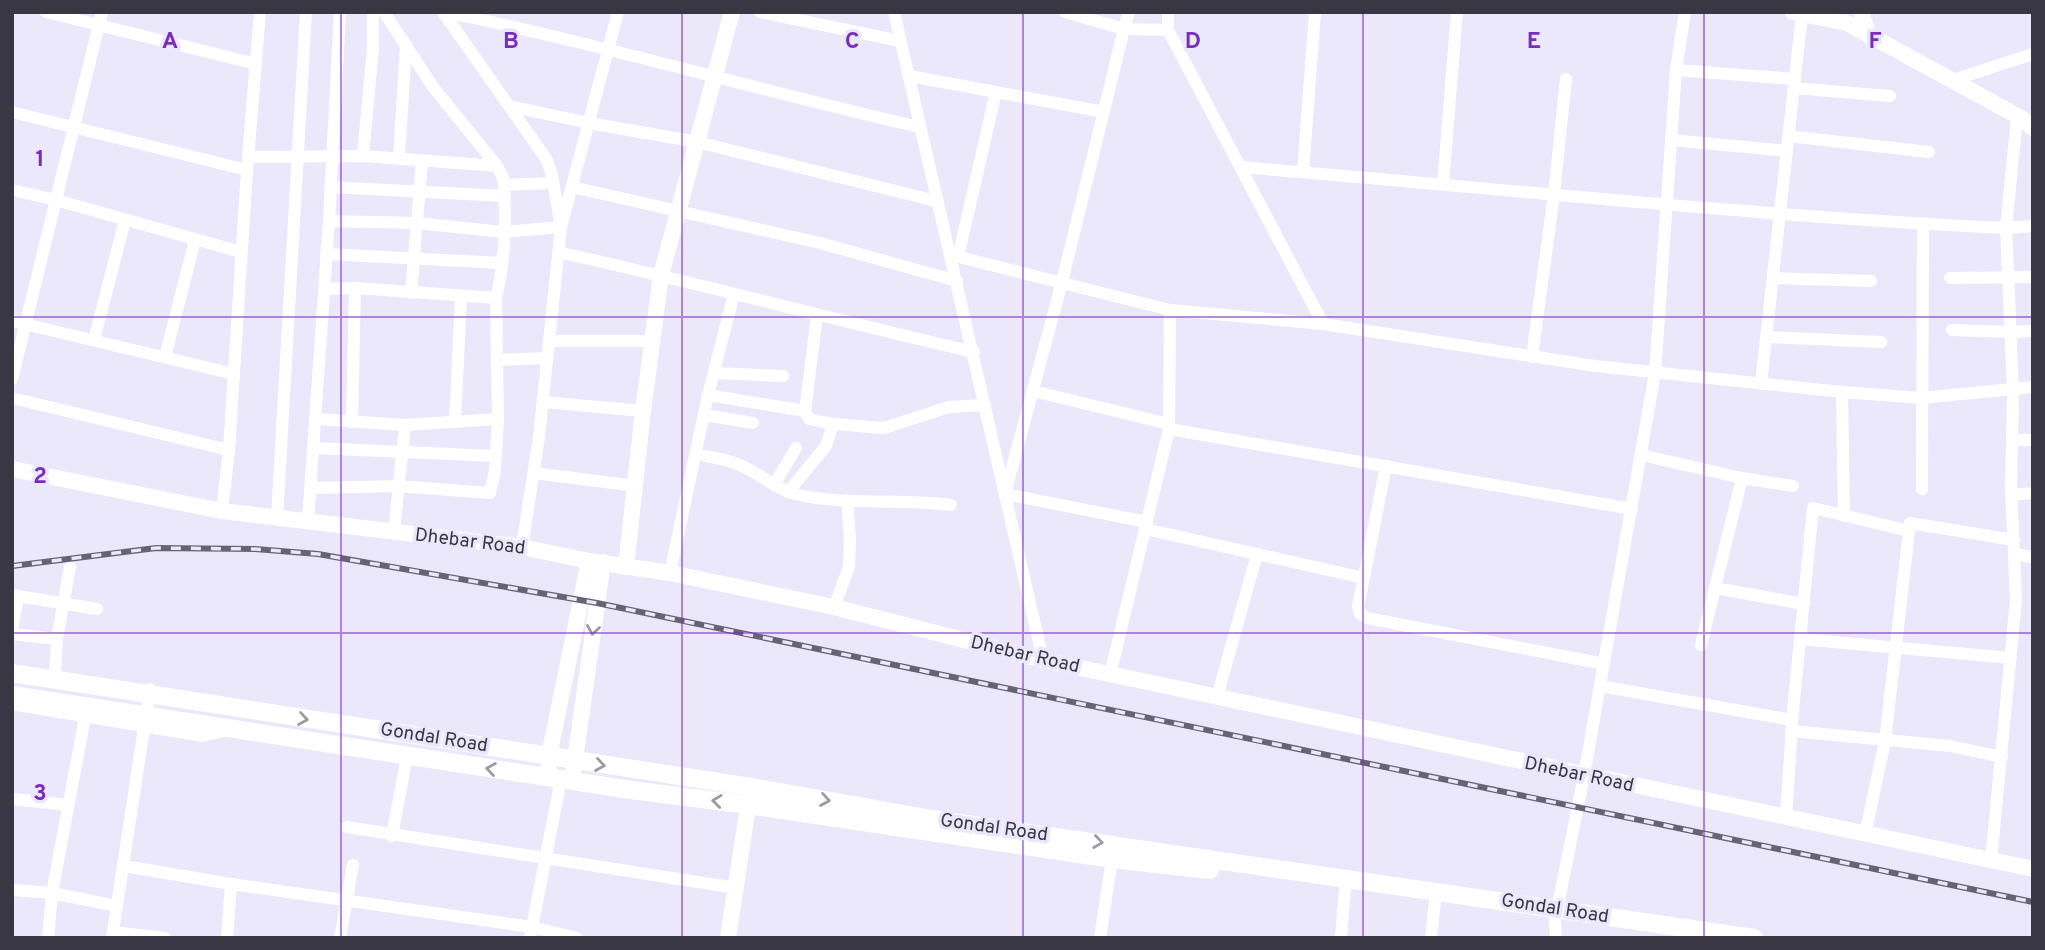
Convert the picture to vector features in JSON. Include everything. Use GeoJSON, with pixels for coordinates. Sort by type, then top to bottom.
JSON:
{"type":"FeatureCollection","features":[{"type":"Feature","properties":{"kind":"main road","name":"Gondal Road"},"geometry":{"type":"LineString","coordinates":[[12,673],[574,760],[749,796],[1112,859],[1436,897]]}},
{"type":"Feature","properties":{"kind":"main road","name":"Gondal Road"},"geometry":{"type":"LineString","coordinates":[[12,695],[560,779],[749,796],[932,819],[1436,897],[1556,922],[1682,938]]}},
{"type":"Feature","properties":{"kind":"main road","name":"Gondal Road"},"geometry":{"type":"LineString","coordinates":[[1556,922],[1755,938]]}},
{"type":"Feature","properties":{"kind":"street"},"geometry":{"type":"LineString","coordinates":[[47,12],[101,19],[256,64]]}},
{"type":"Feature","properties":{"kind":"street"},"geometry":{"type":"LineString","coordinates":[[222,511],[229,450],[260,12]]}},
{"type":"Feature","properties":{"kind":"street"},"geometry":{"type":"LineString","coordinates":[[277,518],[306,12]]}},
{"type":"Feature","properties":{"kind":"street"},"geometry":{"type":"LineString","coordinates":[[308,521],[329,221],[340,12]]}},
{"type":"Feature","properties":{"kind":"street"},"geometry":{"type":"LineString","coordinates":[[363,156],[373,48],[373,12]]}},
{"type":"Feature","properties":{"kind":"street"},"geometry":{"type":"LineString","coordinates":[[311,488],[398,486],[490,493],[496,456],[496,298],[502,263],[504,191],[497,166],[433,87],[384,12]]}},
{"type":"Feature","properties":{"kind":"street"},"geometry":{"type":"LineString","coordinates":[[444,12],[716,75],[831,107],[919,127]]}},
{"type":"Feature","properties":{"kind":"street"},"geometry":{"type":"LineString","coordinates":[[444,12],[544,154],[554,183],[561,227]]}},
{"type":"Feature","properties":{"kind":"street"},"geometry":{"type":"LineString","coordinates":[[522,547],[543,402],[561,227],[618,12]]}},
{"type":"Feature","properties":{"kind":"street"},"geometry":{"type":"LineString","coordinates":[[626,567],[661,275],[732,12]]}},
{"type":"Feature","properties":{"kind":"street"},"geometry":{"type":"LineString","coordinates":[[760,12],[900,41]]}},
{"type":"Feature","properties":{"kind":"street"},"geometry":{"type":"LineString","coordinates":[[894,12],[936,201],[954,256],[957,281],[1043,660]]}},
{"type":"Feature","properties":{"kind":"street"},"geometry":{"type":"LineString","coordinates":[[1065,12],[1124,29],[1168,30]]}},
{"type":"Feature","properties":{"kind":"street"},"geometry":{"type":"LineString","coordinates":[[1005,494],[1062,282],[1129,12]]}},
{"type":"Feature","properties":{"kind":"street"},"geometry":{"type":"LineString","coordinates":[[1168,12],[1168,30],[1323,324]]}},
{"type":"Feature","properties":{"kind":"street"},"geometry":{"type":"LineString","coordinates":[[1303,172],[1315,12]]}},
{"type":"Feature","properties":{"kind":"street"},"geometry":{"type":"LineString","coordinates":[[1443,184],[1457,12]]}},
{"type":"Feature","properties":{"kind":"street"},"geometry":{"type":"LineString","coordinates":[[1556,922],[1655,373],[1676,70],[1685,12]]}},
{"type":"Feature","properties":{"kind":"street"},"geometry":{"type":"LineString","coordinates":[[1861,12],[1869,36]]}},
{"type":"Feature","properties":{"kind":"street"},"geometry":{"type":"LineString","coordinates":[[1761,384],[1794,84],[1797,13],[1845,18],[1869,36],[2026,121],[2006,228],[2013,389],[2012,495],[2016,599],[1991,861]]}},
{"type":"Feature","properties":{"kind":"street"},"geometry":{"type":"LineString","coordinates":[[12,379],[101,19]]}},
{"type":"Feature","properties":{"kind":"street"},"geometry":{"type":"LineString","coordinates":[[399,159],[406,46]]}},
{"type":"Feature","properties":{"kind":"street"},"geometry":{"type":"LineString","coordinates":[[1950,81],[2033,54]]}},
{"type":"Feature","properties":{"kind":"street"},"geometry":{"type":"LineString","coordinates":[[1676,70],[1890,96]]}},
{"type":"Feature","properties":{"kind":"street"},"geometry":{"type":"LineString","coordinates":[[910,76],[1104,112]]}},
{"type":"Feature","properties":{"kind":"street"},"geometry":{"type":"LineString","coordinates":[[1532,356],[1555,194],[1566,79]]}},
{"type":"Feature","properties":{"kind":"street"},"geometry":{"type":"LineString","coordinates":[[954,256],[996,92]]}},
{"type":"Feature","properties":{"kind":"street"},"geometry":{"type":"LineString","coordinates":[[509,106],[697,142],[936,201]]}},
{"type":"Feature","properties":{"kind":"street"},"geometry":{"type":"LineString","coordinates":[[12,112],[248,163],[298,155],[332,155],[497,166]]}},
{"type":"Feature","properties":{"kind":"street"},"geometry":{"type":"LineString","coordinates":[[1788,136],[1929,152]]}},
{"type":"Feature","properties":{"kind":"street"},"geometry":{"type":"LineString","coordinates":[[1671,141],[1787,151]]}},
{"type":"Feature","properties":{"kind":"street"},"geometry":{"type":"LineString","coordinates":[[411,293],[422,162]]}},
{"type":"Feature","properties":{"kind":"street"},"geometry":{"type":"LineString","coordinates":[[1240,167],[1923,224],[2006,228],[2033,226]]}},
{"type":"Feature","properties":{"kind":"street"},"geometry":{"type":"LineString","coordinates":[[330,187],[504,191],[554,183]]}},
{"type":"Feature","properties":{"kind":"street"},"geometry":{"type":"LineString","coordinates":[[572,187],[820,243],[957,281]]}},
{"type":"Feature","properties":{"kind":"street"},"geometry":{"type":"LineString","coordinates":[[12,190],[241,252]]}},
{"type":"Feature","properties":{"kind":"street"},"geometry":{"type":"LineString","coordinates":[[94,340],[124,220]]}},
{"type":"Feature","properties":{"kind":"street"},"geometry":{"type":"LineString","coordinates":[[329,221],[417,223],[503,232],[561,227]]}},
{"type":"Feature","properties":{"kind":"street"},"geometry":{"type":"LineString","coordinates":[[1922,489],[1923,224]]}},
{"type":"Feature","properties":{"kind":"street"},"geometry":{"type":"LineString","coordinates":[[165,357],[195,240]]}},
{"type":"Feature","properties":{"kind":"street"},"geometry":{"type":"LineString","coordinates":[[558,252],[974,352]]}},
{"type":"Feature","properties":{"kind":"street"},"geometry":{"type":"LineString","coordinates":[[326,254],[502,263]]}},
{"type":"Feature","properties":{"kind":"street"},"geometry":{"type":"LineString","coordinates":[[954,256],[1170,310],[1323,324],[1655,373],[1921,398],[2033,387]]}},
{"type":"Feature","properties":{"kind":"street"},"geometry":{"type":"LineString","coordinates":[[1950,278],[2033,277]]}},
{"type":"Feature","properties":{"kind":"street"},"geometry":{"type":"LineString","coordinates":[[1773,278],[1871,281]]}},
{"type":"Feature","properties":{"kind":"street"},"geometry":{"type":"LineString","coordinates":[[324,289],[355,288],[496,298]]}},
{"type":"Feature","properties":{"kind":"street"},"geometry":{"type":"LineString","coordinates":[[352,422],[355,288]]}},
{"type":"Feature","properties":{"kind":"street"},"geometry":{"type":"LineString","coordinates":[[670,573],[708,395],[734,294]]}},
{"type":"Feature","properties":{"kind":"street"},"geometry":{"type":"LineString","coordinates":[[455,422],[461,296]]}},
{"type":"Feature","properties":{"kind":"street"},"geometry":{"type":"LineString","coordinates":[[1110,675],[1170,427],[1170,310]]}},
{"type":"Feature","properties":{"kind":"street"},"geometry":{"type":"LineString","coordinates":[[817,315],[805,411],[809,419],[833,425],[884,428],[949,407],[985,405]]}},
{"type":"Feature","properties":{"kind":"street"},"geometry":{"type":"LineString","coordinates":[[12,321],[234,374]]}},
{"type":"Feature","properties":{"kind":"street"},"geometry":{"type":"LineString","coordinates":[[1952,330],[2033,331]]}},
{"type":"Feature","properties":{"kind":"street"},"geometry":{"type":"LineString","coordinates":[[1767,337],[1881,342]]}},
{"type":"Feature","properties":{"kind":"street"},"geometry":{"type":"LineString","coordinates":[[549,341],[653,341]]}},
{"type":"Feature","properties":{"kind":"street"},"geometry":{"type":"LineString","coordinates":[[498,360],[547,358]]}},
{"type":"Feature","properties":{"kind":"street"},"geometry":{"type":"LineString","coordinates":[[715,373],[783,376]]}},
{"type":"Feature","properties":{"kind":"street"},"geometry":{"type":"LineString","coordinates":[[1033,391],[1170,427],[1632,509]]}},
{"type":"Feature","properties":{"kind":"street"},"geometry":{"type":"LineString","coordinates":[[1842,392],[1844,516]]}},
{"type":"Feature","properties":{"kind":"street"},"geometry":{"type":"LineString","coordinates":[[708,395],[805,411]]}},
{"type":"Feature","properties":{"kind":"street"},"geometry":{"type":"LineString","coordinates":[[12,397],[229,450]]}},
{"type":"Feature","properties":{"kind":"street"},"geometry":{"type":"LineString","coordinates":[[543,402],[643,411]]}},
{"type":"Feature","properties":{"kind":"street"},"geometry":{"type":"LineString","coordinates":[[704,415],[753,423]]}},
{"type":"Feature","properties":{"kind":"street"},"geometry":{"type":"LineString","coordinates":[[316,419],[405,425],[498,419]]}},
{"type":"Feature","properties":{"kind":"street"},"geometry":{"type":"LineString","coordinates":[[394,532],[405,425]]}},
{"type":"Feature","properties":{"kind":"street"},"geometry":{"type":"LineString","coordinates":[[788,492],[826,446],[833,425]]}},
{"type":"Feature","properties":{"kind":"street"},"geometry":{"type":"LineString","coordinates":[[2012,440],[2033,440]]}},
{"type":"Feature","properties":{"kind":"street"},"geometry":{"type":"LineString","coordinates":[[314,448],[496,456]]}},
{"type":"Feature","properties":{"kind":"street"},"geometry":{"type":"LineString","coordinates":[[774,485],[796,449]]}},
{"type":"Feature","properties":{"kind":"street"},"geometry":{"type":"LineString","coordinates":[[696,454],[747,468],[774,485],[797,495],[951,505]]}},
{"type":"Feature","properties":{"kind":"street"},"geometry":{"type":"LineString","coordinates":[[1641,455],[1742,478],[1793,486]]}},
{"type":"Feature","properties":{"kind":"street"},"geometry":{"type":"LineString","coordinates":[[1386,466],[1358,607],[1360,614],[1367,618],[1604,664]]}},
{"type":"Feature","properties":{"kind":"street","name":"Dhebar Road"},"geometry":{"type":"LineString","coordinates":[[12,469],[222,511],[522,547],[670,573],[834,607],[1110,675],[2033,869]]}},
{"type":"Feature","properties":{"kind":"street"},"geometry":{"type":"LineString","coordinates":[[534,473],[636,486]]}},
{"type":"Feature","properties":{"kind":"street"},"geometry":{"type":"LineString","coordinates":[[1701,645],[1742,478]]}},
{"type":"Feature","properties":{"kind":"street"},"geometry":{"type":"LineString","coordinates":[[2012,495],[2033,493]]}},
{"type":"Feature","properties":{"kind":"street"},"geometry":{"type":"LineString","coordinates":[[1005,494],[1364,578]]}},
{"type":"Feature","properties":{"kind":"street"},"geometry":{"type":"LineString","coordinates":[[834,607],[849,567],[847,500]]}},
{"type":"Feature","properties":{"kind":"street"},"geometry":{"type":"LineString","coordinates":[[1786,818],[1813,508],[1909,531]]}},
{"type":"Feature","properties":{"kind":"street"},"geometry":{"type":"LineString","coordinates":[[1865,835],[1885,741],[1910,523],[2014,540]]}},
{"type":"Feature","properties":{"kind":"street"},"geometry":{"type":"LineString","coordinates":[[1217,697],[1257,554]]}},
{"type":"Feature","properties":{"kind":"street"},"geometry":{"type":"LineString","coordinates":[[2014,554],[2033,557]]}},
{"type":"Feature","properties":{"kind":"street"},"geometry":{"type":"LineString","coordinates":[[560,779],[549,756],[596,562]]}},
{"type":"Feature","properties":{"kind":"street"},"geometry":{"type":"LineString","coordinates":[[531,932],[560,779],[574,760],[596,562]]}},
{"type":"Feature","properties":{"kind":"street"},"geometry":{"type":"LineString","coordinates":[[55,674],[57,639],[70,566]]}},
{"type":"Feature","properties":{"kind":"street"},"geometry":{"type":"LineString","coordinates":[[1715,588],[1804,604]]}},
{"type":"Feature","properties":{"kind":"street"},"geometry":{"type":"LineString","coordinates":[[57,639],[12,632],[15,596],[97,608]]}},
{"type":"Feature","properties":{"kind":"street"},"geometry":{"type":"LineString","coordinates":[[1800,639],[2011,658]]}},
{"type":"Feature","properties":{"kind":"street"},"geometry":{"type":"LineString","coordinates":[[12,667],[213,695],[235,708]]}},
{"type":"Feature","properties":{"kind":"street"},"geometry":{"type":"LineString","coordinates":[[1600,686],[1792,725],[1885,741],[1950,746],[2002,757]]}},
{"type":"Feature","properties":{"kind":"street"},"geometry":{"type":"LineString","coordinates":[[150,687],[113,935],[165,938]]}},
{"type":"Feature","properties":{"kind":"street"},"geometry":{"type":"LineString","coordinates":[[12,704],[202,736],[232,729]]}},
{"type":"Feature","properties":{"kind":"street"},"geometry":{"type":"LineString","coordinates":[[48,938],[52,893],[85,717]]}},
{"type":"Feature","properties":{"kind":"street"},"geometry":{"type":"LineString","coordinates":[[392,836],[407,757]]}},
{"type":"Feature","properties":{"kind":"street"},"geometry":{"type":"LineString","coordinates":[[728,938],[749,796]]}},
{"type":"Feature","properties":{"kind":"street"},"geometry":{"type":"LineString","coordinates":[[12,799],[68,805]]}},
{"type":"Feature","properties":{"kind":"street"},"geometry":{"type":"LineString","coordinates":[[347,827],[736,888]]}},
{"type":"Feature","properties":{"kind":"street"},"geometry":{"type":"LineString","coordinates":[[1100,938],[1112,859]]}},
{"type":"Feature","properties":{"kind":"street"},"geometry":{"type":"LineString","coordinates":[[340,938],[353,865]]}},
{"type":"Feature","properties":{"kind":"street"},"geometry":{"type":"LineString","coordinates":[[124,866],[577,938]]}},
{"type":"Feature","properties":{"kind":"street"},"geometry":{"type":"LineString","coordinates":[[227,938],[231,884]]}},
{"type":"Feature","properties":{"kind":"street"},"geometry":{"type":"LineString","coordinates":[[1341,938],[1345,888]]}},
{"type":"Feature","properties":{"kind":"street"},"geometry":{"type":"LineString","coordinates":[[12,890],[52,893],[117,906]]}},
{"type":"Feature","properties":{"kind":"street"},"geometry":{"type":"LineString","coordinates":[[1431,938],[1436,897]]}},
{"type":"Feature","properties":{"kind":"railway"},"geometry":{"type":"LineString","coordinates":[[12,566],[156,548],[255,549],[318,554],[597,603],[2033,902]]}}]}
